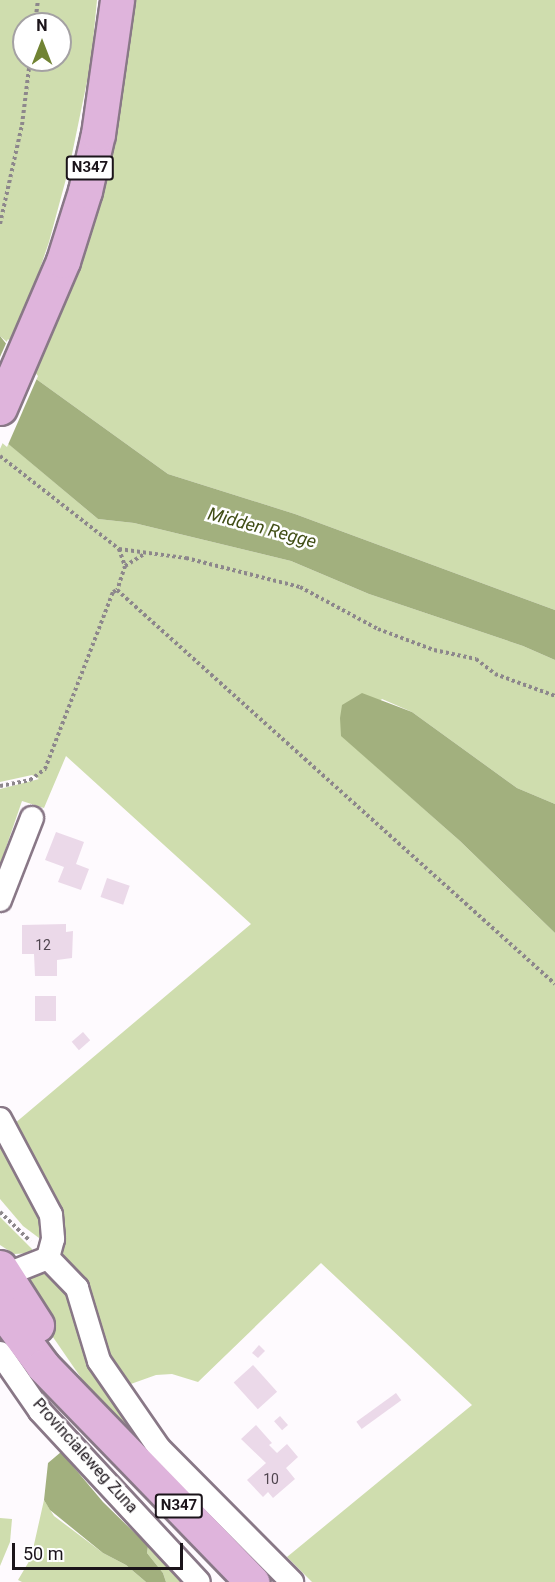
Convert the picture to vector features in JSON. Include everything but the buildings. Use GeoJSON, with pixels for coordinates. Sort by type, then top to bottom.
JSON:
{"type":"FeatureCollection","features":[{"type":"Feature","properties":{"kind":"main road","name":"N347"},"geometry":{"type":"LineString","coordinates":[[0,408],[63,261],[85,191],[98,134],[117,0]]}},
{"type":"Feature","properties":{"kind":"main road","name":"Provincialeweg Zuna"},"geometry":{"type":"LineString","coordinates":[[1,1273],[106,1429]]}},
{"type":"Feature","properties":{"kind":"main road","name":"Provincialeweg Zuna"},"geometry":{"type":"LineString","coordinates":[[0,1308],[43,1366],[252,1582]]}},
{"type":"Feature","properties":{"kind":"street"},"geometry":{"type":"LineString","coordinates":[[0,900],[32,818]]}},
{"type":"Feature","properties":{"kind":"street"},"geometry":{"type":"LineString","coordinates":[[0,1119],[51,1215],[52,1239],[48,1258]]}},
{"type":"Feature","properties":{"kind":"street"},"geometry":{"type":"LineString","coordinates":[[1,1273],[48,1258]]}},
{"type":"Feature","properties":{"kind":"street"},"geometry":{"type":"LineString","coordinates":[[48,1258],[77,1288],[99,1361],[159,1448],[292,1582]]}},
{"type":"Feature","properties":{"kind":"street","name":"Provincialeweg Zuna"},"geometry":{"type":"LineString","coordinates":[[0,1353],[40,1411],[200,1582]]}},
{"type":"Feature","properties":{"kind":"path"},"geometry":{"type":"LineString","coordinates":[[0,224],[22,125],[29,72]]}},
{"type":"Feature","properties":{"kind":"path"},"geometry":{"type":"LineString","coordinates":[[0,456],[120,549],[227,567],[300,587],[378,629],[434,650],[476,659],[495,674],[555,696]]}},
{"type":"Feature","properties":{"kind":"path"},"geometry":{"type":"LineString","coordinates":[[0,786],[30,780],[45,769],[113,592],[117,590],[125,566],[120,549]]}},
{"type":"Feature","properties":{"kind":"path"},"geometry":{"type":"LineString","coordinates":[[125,566],[141,555],[153,553]]}},
{"type":"Feature","properties":{"kind":"path"},"geometry":{"type":"LineString","coordinates":[[117,590],[555,984]]}},
{"type":"Feature","properties":{"kind":"path"},"geometry":{"type":"LineString","coordinates":[[0,1212],[48,1258]]}},
{"type":"Feature","properties":{"kind":"shaded area"},"geometry":{"type":"Polygon","coordinates":[[[0,0],[97,0],[91,62],[70,164],[49,242],[32,292],[8,343],[0,336],[0,0]]]}},
{"type":"Feature","properties":{"kind":"shaded area"},"geometry":{"type":"Polygon","coordinates":[[[131,0],[555,0],[555,610],[295,514],[168,474],[32,376],[63,305],[81,252],[131,0]]]}},
{"type":"Feature","properties":{"kind":"shaded area"},"geometry":{"type":"Polygon","coordinates":[[[4,440],[98,519],[134,523],[291,561],[369,594],[523,646],[555,660],[555,804],[517,788],[412,712],[382,699],[342,736],[460,841],[555,933],[555,1582],[312,1582],[287,1557],[472,1405],[321,1263],[198,1382],[172,1374],[156,1375],[128,1385],[112,1368],[91,1292],[78,1270],[60,1253],[14,1124],[251,924],[66,756],[44,808],[22,801],[0,865],[0,789],[39,779],[32,775],[0,782],[0,449],[4,440]]]}},
{"type":"Feature","properties":{"kind":"shaded area"},"geometry":{"type":"Polygon","coordinates":[[[0,1136],[42,1212],[43,1241],[23,1226],[0,1199],[0,1136]]]}},
{"type":"Feature","properties":{"kind":"shaded area"},"geometry":{"type":"Polygon","coordinates":[[[0,1217],[32,1249],[33,1253],[14,1254],[0,1245],[0,1217]]]}},
{"type":"Feature","properties":{"kind":"shaded area"},"geometry":{"type":"Polygon","coordinates":[[[39,1272],[49,1272],[61,1279],[153,1448],[147,1453],[86,1385],[26,1298],[27,1277],[39,1272]]]}},
{"type":"Feature","properties":{"kind":"shaded area"},"geometry":{"type":"Polygon","coordinates":[[[44,1500],[54,1516],[103,1553],[126,1565],[146,1582],[22,1582],[18,1580],[31,1558],[44,1500]]]}},
{"type":"Feature","properties":{"kind":"shaded area"},"geometry":{"type":"Polygon","coordinates":[[[0,1518],[12,1519],[10,1542],[0,1566],[0,1518]]]}},
{"type":"Feature","properties":{"kind":"shaded area"},"geometry":{"type":"Polygon","coordinates":[[[148,1546],[182,1582],[166,1582],[163,1573],[147,1553],[148,1546]]]}},
{"type":"Feature","properties":{"kind":"water","name":"Midden Regge"},"geometry":{"type":"Polygon","coordinates":[[[0,336],[32,376],[168,474],[295,514],[555,610],[555,660],[523,646],[369,594],[291,561],[134,523],[98,519],[0,437],[0,336]]]}},
{"type":"Feature","properties":{"kind":"water"},"geometry":{"type":"Polygon","coordinates":[[[362,693],[412,712],[517,788],[555,804],[555,933],[460,841],[341,736],[342,705],[362,693]]]}},
{"type":"Feature","properties":{"kind":"water"},"geometry":{"type":"Polygon","coordinates":[[[61,1452],[103,1502],[148,1546],[147,1553],[163,1573],[166,1582],[146,1582],[126,1565],[103,1553],[50,1510],[44,1500],[48,1463],[61,1452]]]}},
{"type":"Feature","properties":{"kind":"pier"},"geometry":{"type":"Polygon","coordinates":[[[8,339],[38,376],[7,447],[0,441],[0,357],[8,339]]]}}]}
